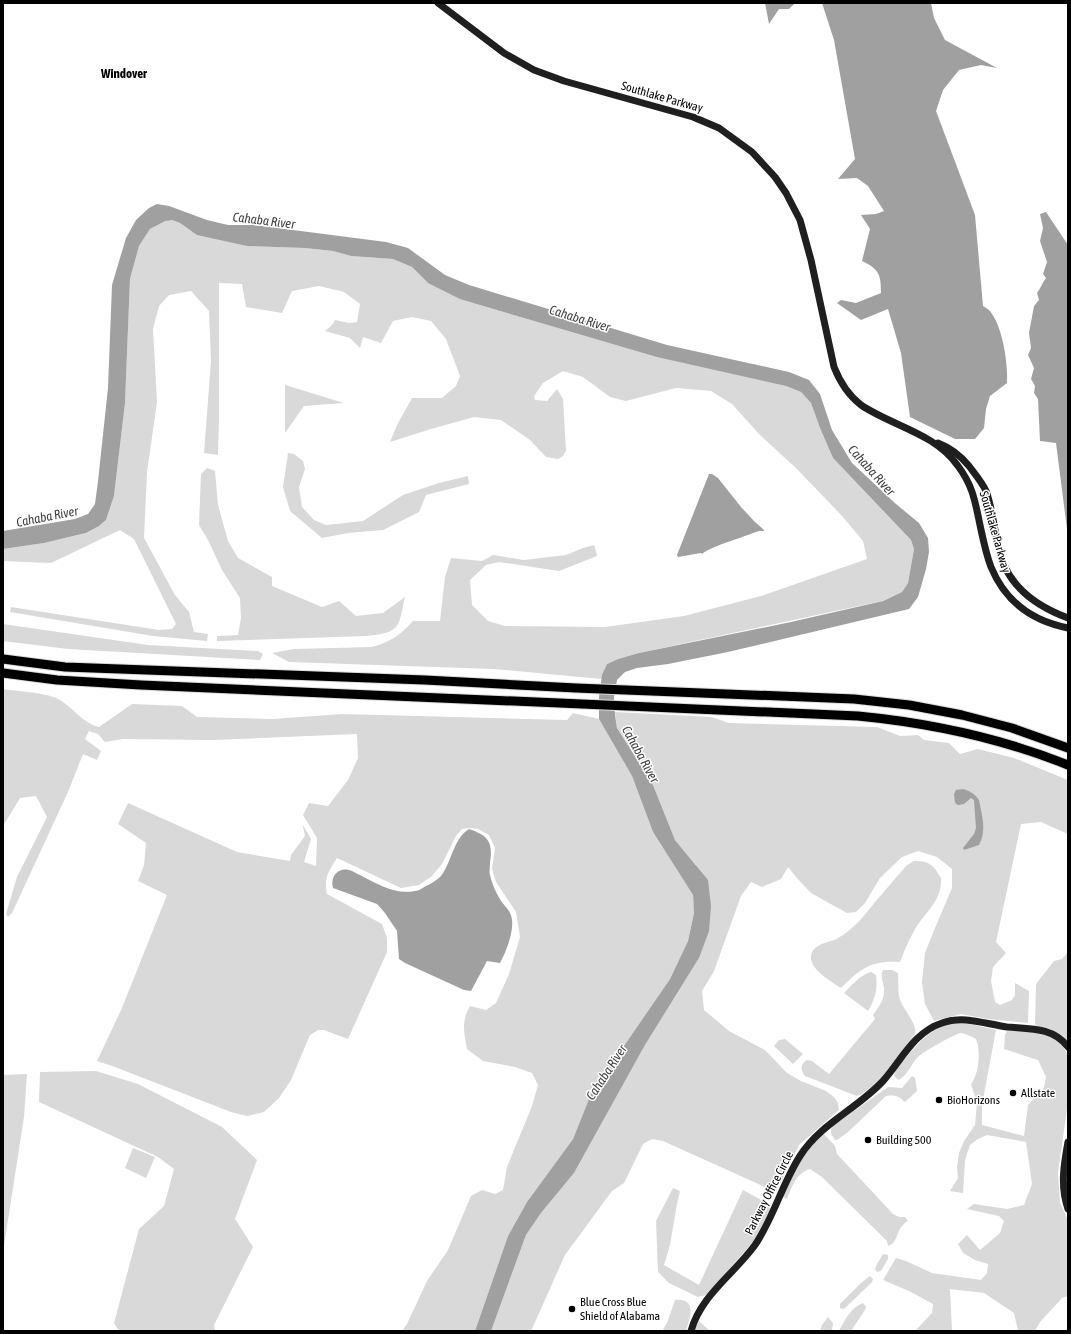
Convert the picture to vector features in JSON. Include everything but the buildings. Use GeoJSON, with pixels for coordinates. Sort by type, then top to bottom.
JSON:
{"type":"FeatureCollection","features":[{"type":"Feature","properties":{"kind":"highway"},"geometry":{"type":"LineString","coordinates":[[3,659],[65,667],[426,680],[576,688],[831,698],[909,706],[945,712],[986,721],[1028,733],[1068,748]]}},
{"type":"Feature","properties":{"kind":"highway"},"geometry":{"type":"LineString","coordinates":[[3,673],[57,680],[141,685],[858,716],[893,720],[950,730],[984,738],[1068,765]]}},
{"type":"Feature","properties":{"kind":"street","name":"Southlake Parkway"},"geometry":{"type":"LineString","coordinates":[[438,3],[504,53],[534,70],[564,81],[694,117],[719,128],[752,152],[775,177],[786,193],[800,220],[811,260],[834,367],[841,382],[852,397],[866,409],[948,448],[962,458],[980,481],[988,497],[1000,553],[1005,566],[1017,584],[1038,605],[1068,618]]}},
{"type":"Feature","properties":{"kind":"street","name":"Southlake Parkway"},"geometry":{"type":"LineString","coordinates":[[930,440],[954,461],[968,481],[974,497],[990,565],[1000,586],[1014,603],[1033,616],[1050,624],[1068,628]]}},
{"type":"Feature","properties":{"kind":"street","name":"Parkway Office Circle"},"geometry":{"type":"LineString","coordinates":[[691,1331],[696,1317],[707,1299],[756,1243],[770,1220],[794,1165],[804,1149],[820,1132],[863,1100],[882,1082],[921,1035],[936,1025],[948,1021],[972,1020],[1007,1027],[1040,1029],[1062,1040],[1068,1047]]}},
{"type":"Feature","properties":{"kind":"street"},"geometry":{"type":"LineString","coordinates":[[1068,1142],[1063,1176],[1064,1193],[1068,1209]]}},
{"type":"Feature","properties":{"kind":"shaded area"},"geometry":{"type":"Polygon","coordinates":[[[765,3],[795,3],[789,9],[779,9],[769,24],[765,3]]]}},
{"type":"Feature","properties":{"kind":"shaded area"},"geometry":{"type":"Polygon","coordinates":[[[822,3],[931,3],[934,18],[945,40],[997,68],[981,65],[959,70],[943,90],[936,111],[975,215],[983,306],[990,311],[996,321],[1002,338],[1006,357],[1007,383],[990,396],[986,409],[984,428],[975,439],[955,439],[910,417],[901,353],[888,309],[861,320],[837,303],[841,300],[856,303],[881,293],[878,273],[862,261],[870,229],[861,215],[876,214],[884,211],[868,186],[857,178],[838,179],[855,159],[834,40],[822,3]]]}},
{"type":"Feature","properties":{"kind":"shaded area"},"geometry":{"type":"Polygon","coordinates":[[[157,204],[169,206],[207,220],[228,225],[254,225],[386,242],[408,248],[445,275],[469,285],[667,345],[789,372],[809,380],[820,394],[832,430],[852,463],[919,523],[928,538],[929,552],[926,569],[918,597],[909,609],[728,652],[668,664],[637,668],[625,672],[617,680],[614,697],[617,728],[653,785],[675,840],[708,880],[711,906],[709,931],[699,958],[645,1045],[574,1173],[541,1213],[526,1235],[491,1331],[475,1331],[508,1236],[527,1202],[573,1139],[591,1094],[670,979],[688,941],[694,913],[693,895],[653,832],[632,776],[599,719],[599,697],[602,675],[607,664],[639,653],[791,622],[883,601],[902,592],[908,583],[914,549],[911,540],[833,458],[811,403],[801,392],[786,386],[657,357],[460,299],[428,283],[412,267],[393,259],[351,256],[333,251],[305,248],[247,246],[197,235],[180,223],[172,220],[165,221],[150,229],[139,246],[130,279],[125,403],[114,496],[106,520],[99,526],[86,533],[44,543],[3,549],[3,531],[75,519],[88,514],[95,504],[108,388],[112,285],[126,238],[136,220],[149,208],[157,204]]]}},
{"type":"Feature","properties":{"kind":"shaded area"},"geometry":{"type":"Polygon","coordinates":[[[1046,212],[1068,245],[1067,529],[1056,443],[1040,441],[1038,399],[1034,393],[1035,386],[1031,379],[1034,368],[1028,355],[1031,348],[1029,333],[1034,306],[1039,300],[1037,293],[1046,278],[1043,274],[1047,262],[1040,241],[1043,228],[1040,214],[1046,212]]]}},
{"type":"Feature","properties":{"kind":"shaded area"},"geometry":{"type":"Polygon","coordinates":[[[165,220],[172,220],[180,223],[190,230],[247,246],[305,248],[333,251],[351,256],[393,259],[412,267],[428,283],[786,386],[801,392],[811,403],[833,458],[911,540],[914,549],[908,583],[902,592],[882,601],[639,653],[618,659],[607,664],[602,679],[494,669],[289,662],[272,653],[294,649],[372,647],[385,643],[395,637],[404,631],[413,621],[440,621],[445,577],[451,558],[482,561],[493,555],[524,560],[566,555],[594,545],[597,556],[559,571],[499,562],[486,565],[470,580],[472,605],[488,621],[505,626],[605,627],[684,616],[761,596],[867,559],[863,541],[843,517],[797,469],[760,435],[732,404],[711,391],[676,388],[626,401],[610,397],[583,377],[563,371],[543,383],[534,396],[535,400],[547,401],[557,389],[563,399],[566,451],[563,456],[558,459],[546,457],[530,440],[501,420],[474,417],[390,442],[397,425],[412,398],[442,398],[456,386],[460,376],[446,339],[431,321],[412,317],[393,321],[381,343],[363,337],[360,348],[350,338],[325,331],[335,320],[349,323],[357,322],[360,304],[344,292],[319,286],[292,291],[282,313],[246,307],[242,284],[219,283],[218,455],[204,453],[211,361],[209,311],[191,291],[169,295],[159,306],[153,329],[157,402],[147,472],[144,538],[175,595],[189,612],[194,632],[208,634],[207,641],[153,636],[10,612],[11,607],[159,630],[172,629],[176,624],[134,539],[120,530],[51,563],[3,561],[3,549],[44,543],[86,533],[99,526],[106,520],[114,496],[125,403],[130,279],[139,246],[150,229],[165,220]]]}},
{"type":"Feature","properties":{"kind":"shaded area"},"geometry":{"type":"Polygon","coordinates":[[[285,385],[344,403],[304,406],[285,433],[285,385]]]}},
{"type":"Feature","properties":{"kind":"shaded area"},"geometry":{"type":"Polygon","coordinates":[[[288,453],[294,454],[303,461],[305,469],[299,487],[302,507],[314,520],[326,525],[363,521],[403,495],[439,483],[468,476],[469,484],[426,495],[419,512],[383,530],[348,533],[322,538],[290,511],[283,487],[288,453]]]}},
{"type":"Feature","properties":{"kind":"shaded area"},"geometry":{"type":"Polygon","coordinates":[[[207,468],[215,471],[218,505],[228,541],[238,558],[272,577],[272,586],[322,607],[339,601],[356,616],[383,613],[405,597],[398,625],[386,633],[378,635],[217,641],[217,636],[238,635],[241,618],[240,598],[222,570],[199,525],[201,474],[207,468]]]}},
{"type":"Feature","properties":{"kind":"shaded area"},"geometry":{"type":"Polygon","coordinates":[[[709,474],[712,474],[718,478],[741,507],[764,531],[759,531],[712,548],[702,554],[678,557],[677,555],[709,474]]]}},
{"type":"Feature","properties":{"kind":"shaded area"},"geometry":{"type":"Polygon","coordinates":[[[3,624],[148,645],[258,651],[263,654],[260,660],[68,649],[3,641],[3,624]]]}},
{"type":"Feature","properties":{"kind":"shaded area"},"geometry":{"type":"Polygon","coordinates":[[[3,689],[53,697],[63,702],[88,722],[99,727],[132,704],[182,706],[197,717],[273,719],[342,714],[567,720],[573,713],[599,719],[632,776],[653,832],[693,895],[694,913],[688,941],[670,979],[591,1094],[573,1139],[527,1202],[508,1236],[475,1331],[402,1331],[407,1324],[427,1281],[448,1250],[471,1196],[482,1190],[495,1194],[503,1190],[507,1167],[532,1106],[538,1085],[532,1073],[515,1067],[483,1061],[467,1049],[464,1022],[467,1012],[470,1006],[486,1010],[496,1003],[509,974],[520,937],[516,912],[496,882],[492,869],[495,848],[489,835],[478,829],[462,829],[456,836],[442,864],[432,876],[419,885],[401,888],[337,858],[326,879],[327,894],[382,924],[387,938],[387,952],[348,1039],[324,1030],[318,1030],[310,1035],[291,1080],[279,1098],[264,1112],[247,1116],[231,1112],[97,1061],[122,1008],[167,895],[138,881],[144,865],[146,843],[118,824],[128,803],[237,852],[290,861],[291,855],[305,836],[303,825],[311,839],[304,862],[316,866],[317,838],[303,815],[309,803],[328,806],[348,780],[358,758],[357,734],[214,740],[123,739],[105,742],[98,734],[89,731],[85,739],[101,751],[97,760],[83,754],[68,792],[12,913],[8,917],[6,914],[17,877],[47,817],[36,796],[20,798],[3,826],[3,689]]]}},
{"type":"Feature","properties":{"kind":"shaded area"},"geometry":{"type":"Polygon","coordinates":[[[615,712],[712,717],[729,723],[877,727],[900,736],[918,735],[924,740],[949,743],[960,754],[978,749],[1014,758],[1068,780],[1068,834],[1041,822],[1021,824],[996,942],[1006,953],[993,967],[991,981],[995,1002],[1000,1005],[1012,1000],[1015,995],[1015,983],[1029,991],[1028,1023],[988,1019],[961,1014],[934,1021],[925,1004],[922,982],[925,953],[952,888],[952,869],[937,857],[918,851],[902,857],[880,878],[865,903],[856,912],[847,913],[811,893],[788,867],[781,879],[762,887],[751,882],[741,896],[714,971],[702,991],[704,1010],[729,1031],[765,1050],[787,1073],[801,1081],[826,1091],[834,1097],[838,1103],[839,1110],[799,1145],[776,1192],[663,1141],[652,1139],[643,1144],[624,1183],[612,1191],[565,1255],[531,1331],[491,1331],[526,1235],[541,1213],[574,1173],[645,1045],[699,958],[696,865],[675,840],[653,785],[617,728],[615,712]]]}},
{"type":"Feature","properties":{"kind":"shaded area"},"geometry":{"type":"Polygon","coordinates":[[[963,789],[972,793],[979,800],[983,829],[983,834],[979,845],[964,850],[963,848],[974,834],[976,828],[974,800],[971,798],[964,804],[958,805],[955,803],[954,794],[956,790],[963,789]]]}},
{"type":"Feature","properties":{"kind":"shaded area"},"geometry":{"type":"Polygon","coordinates":[[[469,829],[485,837],[490,845],[490,874],[494,888],[512,918],[510,939],[500,963],[487,961],[471,991],[464,990],[399,959],[397,931],[377,904],[333,888],[332,884],[335,874],[341,870],[349,870],[386,888],[407,892],[418,890],[432,883],[441,876],[459,839],[469,829]]]}},
{"type":"Feature","properties":{"kind":"shaded area"},"geometry":{"type":"Polygon","coordinates":[[[914,861],[927,863],[936,870],[941,878],[941,887],[936,901],[914,931],[900,962],[874,964],[867,967],[860,971],[841,988],[827,979],[817,970],[811,961],[812,952],[818,946],[838,938],[854,926],[907,865],[914,861]]]}},
{"type":"Feature","properties":{"kind":"shaded area"},"geometry":{"type":"Polygon","coordinates":[[[1068,952],[1068,1041],[1050,1029],[1035,1025],[1036,984],[1054,961],[1062,959],[1068,952]]]}},
{"type":"Feature","properties":{"kind":"shaded area"},"geometry":{"type":"Polygon","coordinates":[[[883,970],[892,970],[898,973],[900,999],[913,1022],[915,1030],[915,1034],[896,1060],[872,1086],[857,1096],[805,1076],[802,1071],[802,1067],[803,1063],[807,1060],[812,1061],[829,1074],[875,1019],[873,1015],[880,1005],[884,995],[882,976],[883,970]]]}},
{"type":"Feature","properties":{"kind":"shaded area"},"geometry":{"type":"Polygon","coordinates":[[[871,972],[876,975],[877,985],[874,998],[868,1011],[844,993],[860,978],[871,972]]]}},
{"type":"Feature","properties":{"kind":"shaded area"},"geometry":{"type":"Polygon","coordinates":[[[961,1023],[996,1030],[982,1105],[982,1125],[1024,1136],[1028,1105],[1044,1088],[1046,1077],[1038,1060],[1004,1049],[1005,1035],[1007,1031],[1038,1031],[1052,1037],[1062,1045],[1068,1056],[1068,1102],[1058,1173],[1060,1202],[1068,1221],[1068,1296],[1062,1298],[1040,1322],[1035,1331],[1018,1331],[1014,1313],[984,1293],[950,1289],[952,1331],[915,1331],[932,1313],[933,1304],[909,1291],[883,1280],[896,1258],[932,1273],[981,1280],[987,1273],[988,1264],[975,1260],[963,1253],[958,1244],[967,1235],[980,1250],[1000,1233],[1004,1221],[999,1216],[967,1209],[974,1204],[1007,1209],[1024,1205],[1032,1184],[1026,1142],[987,1135],[970,1145],[965,1160],[963,1193],[950,1191],[958,1178],[957,1167],[959,1153],[964,1141],[975,1125],[977,1103],[971,1084],[976,1074],[979,1056],[976,1039],[961,1033],[953,1036],[919,1056],[902,1078],[899,1080],[894,1076],[895,1072],[905,1058],[925,1037],[940,1027],[961,1023]]]}},
{"type":"Feature","properties":{"kind":"shaded area"},"geometry":{"type":"Polygon","coordinates":[[[785,1039],[803,1054],[793,1064],[774,1046],[779,1040],[785,1039]]]}},
{"type":"Feature","properties":{"kind":"shaded area"},"geometry":{"type":"Polygon","coordinates":[[[96,1071],[138,1084],[222,1127],[257,1160],[235,1219],[253,1247],[214,1325],[215,1331],[119,1331],[114,1323],[139,1229],[164,1206],[174,1169],[158,1157],[39,1102],[40,1072],[96,1071]]]}},
{"type":"Feature","properties":{"kind":"shaded area"},"geometry":{"type":"Polygon","coordinates":[[[27,1074],[24,1117],[3,1252],[3,1075],[27,1074]]]}},
{"type":"Feature","properties":{"kind":"shaded area"},"geometry":{"type":"Polygon","coordinates":[[[912,1076],[915,1078],[917,1091],[905,1102],[896,1096],[886,1096],[848,1132],[835,1140],[831,1134],[831,1129],[834,1125],[888,1087],[902,1088],[912,1076]]]}},
{"type":"Feature","properties":{"kind":"shaded area"},"geometry":{"type":"Polygon","coordinates":[[[823,1133],[835,1146],[837,1154],[893,1214],[899,1217],[905,1217],[908,1221],[904,1223],[899,1230],[894,1242],[888,1246],[887,1241],[822,1177],[810,1169],[798,1177],[787,1199],[783,1197],[797,1165],[806,1150],[823,1133]]]}},
{"type":"Feature","properties":{"kind":"shaded area"},"geometry":{"type":"Polygon","coordinates":[[[133,1148],[155,1157],[146,1178],[125,1168],[133,1148]]]}},
{"type":"Feature","properties":{"kind":"shaded area"},"geometry":{"type":"Polygon","coordinates":[[[673,1188],[680,1191],[670,1245],[664,1265],[699,1285],[743,1190],[772,1206],[753,1242],[706,1295],[698,1297],[669,1283],[658,1272],[656,1221],[673,1188]]]}},
{"type":"Feature","properties":{"kind":"shaded area"},"geometry":{"type":"Polygon","coordinates":[[[883,1254],[888,1255],[888,1259],[881,1271],[877,1272],[875,1269],[876,1266],[883,1254]]]}},
{"type":"Feature","properties":{"kind":"shaded area"},"geometry":{"type":"Polygon","coordinates":[[[870,1276],[873,1279],[872,1282],[844,1309],[840,1308],[840,1304],[870,1276]]]}},
{"type":"Feature","properties":{"kind":"shaded area"},"geometry":{"type":"Polygon","coordinates":[[[675,1300],[687,1302],[690,1306],[691,1310],[686,1331],[662,1331],[667,1323],[675,1300]]]}},
{"type":"Feature","properties":{"kind":"shaded area"},"geometry":{"type":"Polygon","coordinates":[[[863,1303],[866,1307],[865,1310],[851,1331],[839,1331],[846,1318],[852,1311],[863,1303]]]}},
{"type":"Feature","properties":{"kind":"shaded area"},"geometry":{"type":"Polygon","coordinates":[[[828,1317],[833,1323],[832,1331],[820,1331],[822,1325],[828,1317]]]}},
{"type":"Feature","properties":{"kind":"shaded area"},"geometry":{"type":"Polygon","coordinates":[[[699,1321],[710,1331],[694,1331],[699,1321]]]}},
{"type":"Feature","properties":{"kind":"place","name":"Allstate"},"geometry":{"type":"Point","coordinates":[1013,1093]}},
{"type":"Feature","properties":{"kind":"place","name":"BioHorizons"},"geometry":{"type":"Point","coordinates":[939,1100]}},
{"type":"Feature","properties":{"kind":"place","name":"Building 500"},"geometry":{"type":"Point","coordinates":[868,1140]}},
{"type":"Feature","properties":{"kind":"place","name":"Blue Cross Blue Shield of Alabama"},"geometry":{"type":"Point","coordinates":[572,1309]}},
{"type":"Feature","properties":{"kind":"district","name":"Windover"},"geometry":{"type":"Point","coordinates":[124,73]}},
{"type":"Feature","properties":{"kind":"water label","name":"Cahaba River"},"geometry":{"type":"Point","coordinates":[264,220]}},
{"type":"Feature","properties":{"kind":"water label","name":"Cahaba River"},"geometry":{"type":"Point","coordinates":[580,318]}},
{"type":"Feature","properties":{"kind":"water label","name":"Cahaba River"},"geometry":{"type":"Point","coordinates":[872,470]}},
{"type":"Feature","properties":{"kind":"water label","name":"Cahaba River"},"geometry":{"type":"Point","coordinates":[47,516]}},
{"type":"Feature","properties":{"kind":"water label","name":"Cahaba River"},"geometry":{"type":"Point","coordinates":[641,754]}},
{"type":"Feature","properties":{"kind":"water label","name":"Cahaba River"},"geometry":{"type":"Point","coordinates":[606,1072]}}]}
